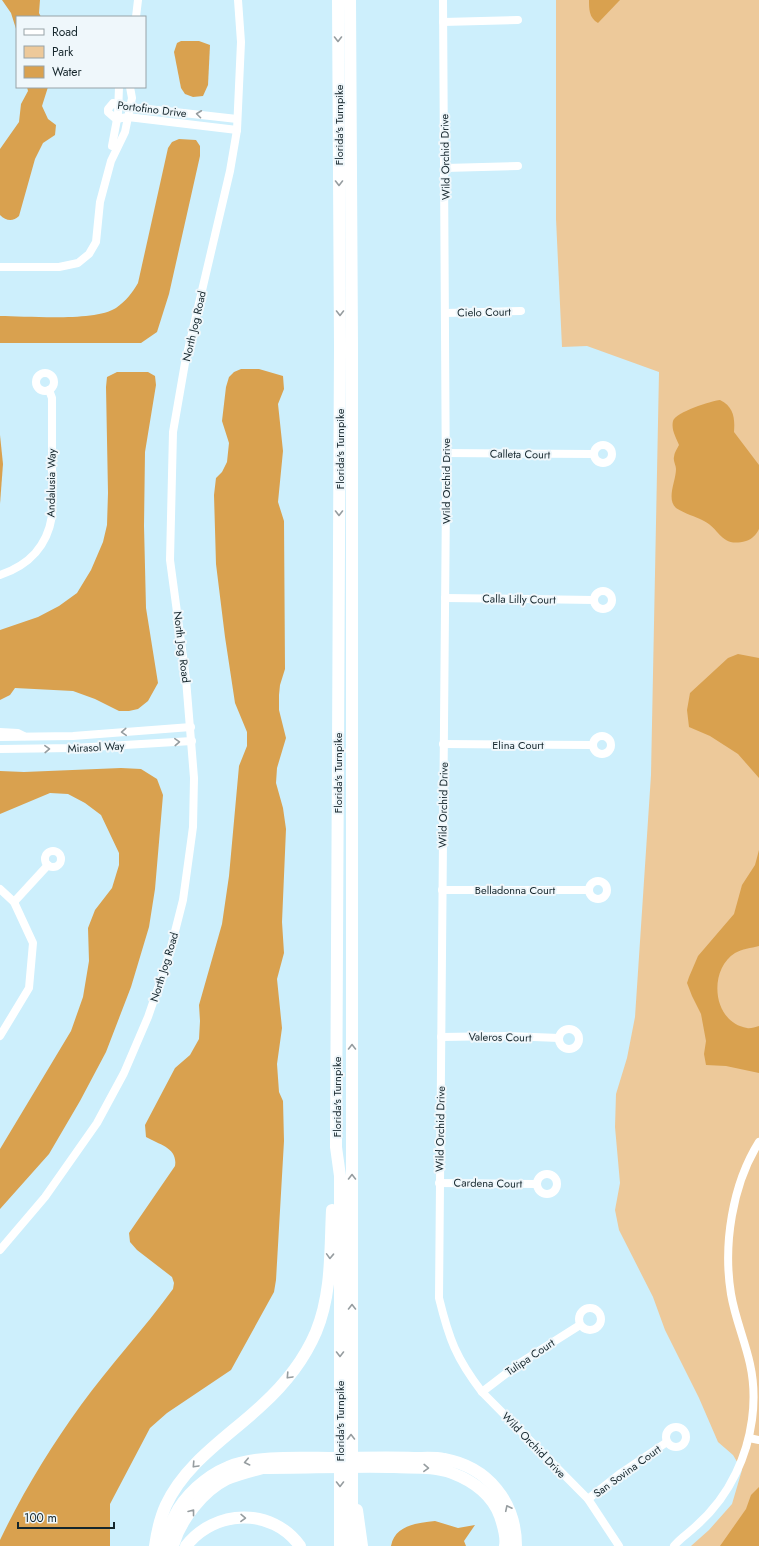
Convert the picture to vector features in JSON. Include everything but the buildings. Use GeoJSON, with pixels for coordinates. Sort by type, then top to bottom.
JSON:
{"type":"FeatureCollection","features":[{"type":"Feature","properties":{"kind":"highway","name":"Florida's Turnpike"},"geometry":{"type":"LineString","coordinates":[[338,0],[340,362],[336,1147],[340,1176],[340,1546]]}},
{"type":"Feature","properties":{"kind":"highway","name":"Florida's Turnpike"},"geometry":{"type":"LineString","coordinates":[[350,0],[352,346],[352,1546]]}},
{"type":"Feature","properties":{"kind":"highway"},"geometry":{"type":"LineString","coordinates":[[155,1546],[159,1526],[166,1505],[183,1478],[207,1452],[263,1404],[293,1372],[315,1334],[323,1314],[330,1276],[333,1176],[336,1147]]}},
{"type":"Feature","properties":{"kind":"highway"},"geometry":{"type":"LineString","coordinates":[[164,1546],[173,1518],[182,1503],[211,1477],[228,1466],[252,1460],[314,1463],[386,1462],[444,1458],[464,1464],[495,1485],[503,1497],[516,1527],[516,1546]]}},
{"type":"Feature","properties":{"kind":"highway"},"geometry":{"type":"LineString","coordinates":[[386,1462],[451,1472],[478,1486],[489,1497],[498,1511],[504,1528],[505,1546]]}},
{"type":"Feature","properties":{"kind":"highway"},"geometry":{"type":"LineString","coordinates":[[173,1546],[183,1523],[194,1509],[210,1490],[226,1480],[245,1472],[263,1468],[314,1463]]}},
{"type":"Feature","properties":{"kind":"highway"},"geometry":{"type":"LineString","coordinates":[[351,1486],[359,1518],[362,1546]]}},
{"type":"Feature","properties":{"kind":"highway"},"geometry":{"type":"LineString","coordinates":[[186,1546],[199,1531],[212,1524],[224,1519],[246,1518],[263,1520],[281,1528],[295,1539],[300,1546]]}},
{"type":"Feature","properties":{"kind":"street"},"geometry":{"type":"LineString","coordinates":[[136,16],[138,0]]}},
{"type":"Feature","properties":{"kind":"street","name":"North Jog Road"},"geometry":{"type":"LineString","coordinates":[[0,1250],[45,1197],[97,1123],[124,1073],[148,1017],[168,959],[183,900],[193,827],[194,778],[186,679],[170,560],[173,432],[185,363],[230,171],[237,130],[241,42],[238,0]]}},
{"type":"Feature","properties":{"kind":"street","name":"Wild Orchid Drive"},"geometry":{"type":"LineString","coordinates":[[443,0],[446,453],[439,1298],[454,1348],[467,1372],[482,1392],[588,1500],[619,1546]]}},
{"type":"Feature","properties":{"kind":"street"},"geometry":{"type":"LineString","coordinates":[[443,22],[518,20]]}},
{"type":"Feature","properties":{"kind":"street"},"geometry":{"type":"LineString","coordinates":[[113,150],[108,141],[116,120],[118,88]]}},
{"type":"Feature","properties":{"kind":"street"},"geometry":{"type":"LineString","coordinates":[[126,88],[126,97],[130,107]]}},
{"type":"Feature","properties":{"kind":"street"},"geometry":{"type":"LineString","coordinates":[[0,267],[59,267],[78,263],[89,254],[96,242],[100,202],[113,150],[125,132],[132,98],[130,88]]}},
{"type":"Feature","properties":{"kind":"street","name":"Portofino Drive"},"geometry":{"type":"LineString","coordinates":[[118,103],[130,107],[237,119]]}},
{"type":"Feature","properties":{"kind":"street","name":"Portofino Drive"},"geometry":{"type":"LineString","coordinates":[[116,120],[128,117],[237,130]]}},
{"type":"Feature","properties":{"kind":"street"},"geometry":{"type":"LineString","coordinates":[[445,168],[518,166]]}},
{"type":"Feature","properties":{"kind":"street","name":"Cielo Court"},"geometry":{"type":"LineString","coordinates":[[446,313],[521,311]]}},
{"type":"Feature","properties":{"kind":"street","name":"Andalusia Way"},"geometry":{"type":"LineString","coordinates":[[0,575],[21,567],[29,560],[42,545],[50,526],[52,516],[52,398],[49,390]]}},
{"type":"Feature","properties":{"kind":"street","name":"Calleta Court"},"geometry":{"type":"LineString","coordinates":[[446,453],[594,454]]}},
{"type":"Feature","properties":{"kind":"street","name":"Calla Lilly Court"},"geometry":{"type":"LineString","coordinates":[[445,598],[594,600]]}},
{"type":"Feature","properties":{"kind":"street","name":"Mirasol Way"},"geometry":{"type":"LineString","coordinates":[[0,738],[18,738],[24,736],[73,736],[190,727]]}},
{"type":"Feature","properties":{"kind":"street","name":"Mirasol Way"},"geometry":{"type":"LineString","coordinates":[[0,732],[18,733],[24,736]]}},
{"type":"Feature","properties":{"kind":"street","name":"Mirasol Way"},"geometry":{"type":"LineString","coordinates":[[0,749],[74,748],[192,741]]}},
{"type":"Feature","properties":{"kind":"street","name":"Elina Court"},"geometry":{"type":"LineString","coordinates":[[443,744],[593,745]]}},
{"type":"Feature","properties":{"kind":"street"},"geometry":{"type":"LineString","coordinates":[[14,902],[48,865]]}},
{"type":"Feature","properties":{"kind":"street"},"geometry":{"type":"LineString","coordinates":[[0,889],[14,902],[33,943],[29,988],[0,1036]]}},
{"type":"Feature","properties":{"kind":"street","name":"Belladonna Court"},"geometry":{"type":"LineString","coordinates":[[442,890],[589,890]]}},
{"type":"Feature","properties":{"kind":"street","name":"Valeros Court"},"geometry":{"type":"LineString","coordinates":[[441,1036],[559,1038]]}},
{"type":"Feature","properties":{"kind":"street"},"geometry":{"type":"LineString","coordinates":[[673,1545],[695,1527],[721,1499],[736,1474],[749,1438],[754,1389],[750,1364],[731,1293],[729,1242],[738,1191],[746,1168],[759,1142]]}},
{"type":"Feature","properties":{"kind":"street","name":"Cardena Court"},"geometry":{"type":"LineString","coordinates":[[439,1183],[537,1184]]}},
{"type":"Feature","properties":{"kind":"street","name":"Tulipa Court"},"geometry":{"type":"LineString","coordinates":[[482,1392],[520,1363],[580,1325]]}},
{"type":"Feature","properties":{"kind":"street"},"geometry":{"type":"LineString","coordinates":[[749,1438],[759,1440]]}},
{"type":"Feature","properties":{"kind":"street","name":"San Sovina Court"},"geometry":{"type":"LineString","coordinates":[[588,1500],[621,1473],[667,1442]]}},
{"type":"Feature","properties":{"kind":"green space"},"geometry":{"type":"Polygon","coordinates":[[[556,0],[759,0],[759,1546],[691,1546],[709,1530],[732,1504],[742,1470],[733,1455],[718,1442],[699,1398],[665,1330],[653,1297],[619,1230],[615,1210],[620,1183],[615,1127],[616,1094],[627,1058],[635,1017],[651,775],[659,372],[587,346],[562,347],[556,219],[556,0]]]}},
{"type":"Feature","properties":{"kind":"water"},"geometry":{"type":"Polygon","coordinates":[[[2,0],[40,0],[39,13],[40,16],[16,16],[16,29],[11,13],[2,0]]]}},
{"type":"Feature","properties":{"kind":"water"},"geometry":{"type":"Polygon","coordinates":[[[589,0],[620,0],[598,23],[591,16],[589,10],[589,0]]]}},
{"type":"Feature","properties":{"kind":"water"},"geometry":{"type":"Polygon","coordinates":[[[181,41],[199,41],[210,45],[208,85],[203,96],[193,97],[185,94],[181,88],[174,52],[177,43],[181,41]]]}},
{"type":"Feature","properties":{"kind":"water"},"geometry":{"type":"Polygon","coordinates":[[[27,88],[48,88],[42,106],[48,119],[56,125],[55,135],[43,143],[35,159],[19,216],[10,220],[5,219],[0,215],[0,149],[19,122],[21,104],[28,91],[27,88]]]}},
{"type":"Feature","properties":{"kind":"water"},"geometry":{"type":"Polygon","coordinates":[[[179,139],[196,140],[200,146],[200,156],[169,294],[157,332],[141,343],[0,343],[0,316],[77,317],[106,312],[123,303],[138,283],[168,148],[172,142],[179,139]]]}},
{"type":"Feature","properties":{"kind":"water"},"geometry":{"type":"Polygon","coordinates":[[[241,369],[259,369],[283,376],[284,389],[278,404],[283,451],[278,502],[284,521],[285,669],[280,685],[279,710],[286,738],[277,768],[276,783],[283,808],[286,829],[282,922],[284,953],[277,979],[282,1028],[277,1064],[279,1092],[283,1101],[284,1141],[276,1280],[274,1292],[231,1370],[167,1413],[150,1428],[110,1504],[110,1546],[0,1546],[0,1540],[18,1505],[58,1437],[92,1390],[173,1289],[174,1283],[172,1277],[137,1250],[130,1242],[129,1233],[175,1166],[174,1155],[171,1151],[146,1137],[145,1125],[175,1068],[190,1055],[199,1039],[199,1005],[222,924],[229,876],[239,766],[247,746],[247,732],[235,703],[225,637],[216,564],[214,495],[216,478],[222,472],[227,462],[229,443],[222,421],[226,387],[229,377],[234,372],[241,369]]]}},
{"type":"Feature","properties":{"kind":"water"},"geometry":{"type":"Polygon","coordinates":[[[117,372],[148,372],[155,376],[156,385],[145,452],[144,526],[146,608],[158,683],[148,701],[138,709],[129,711],[119,711],[95,699],[73,691],[15,688],[10,695],[0,700],[0,630],[38,617],[59,606],[77,593],[91,570],[103,542],[107,525],[108,493],[106,387],[107,377],[117,372]]]}},
{"type":"Feature","properties":{"kind":"water"},"geometry":{"type":"Polygon","coordinates":[[[720,400],[728,406],[733,413],[734,432],[759,465],[759,529],[750,539],[738,543],[726,540],[704,521],[676,508],[672,500],[672,490],[676,474],[674,456],[679,445],[673,430],[673,421],[680,414],[709,402],[720,400]]]}},
{"type":"Feature","properties":{"kind":"water"},"geometry":{"type":"Polygon","coordinates":[[[0,435],[3,464],[0,504],[0,435]]]}},
{"type":"Feature","properties":{"kind":"water"},"geometry":{"type":"Polygon","coordinates":[[[738,654],[759,658],[759,778],[738,754],[710,736],[689,727],[687,710],[690,693],[728,658],[738,654]]]}},
{"type":"Feature","properties":{"kind":"water"},"geometry":{"type":"Polygon","coordinates":[[[121,768],[141,769],[157,779],[163,795],[155,889],[149,927],[131,987],[106,1052],[80,1101],[49,1154],[0,1209],[0,1149],[71,1031],[83,997],[89,961],[88,928],[95,910],[112,888],[119,865],[119,853],[101,815],[85,803],[68,794],[50,793],[0,814],[0,771],[24,772],[121,768]]]}},
{"type":"Feature","properties":{"kind":"water"},"geometry":{"type":"Polygon","coordinates":[[[759,850],[759,946],[735,953],[726,961],[721,971],[718,983],[718,995],[721,1006],[727,1016],[735,1024],[747,1028],[759,1026],[759,1073],[726,1066],[706,1065],[704,1054],[706,1041],[701,1014],[687,983],[698,956],[734,914],[742,885],[755,865],[759,850]]]}},
{"type":"Feature","properties":{"kind":"water"},"geometry":{"type":"Polygon","coordinates":[[[759,1487],[759,1546],[720,1546],[746,1509],[751,1495],[759,1487]]]}},
{"type":"Feature","properties":{"kind":"water"},"geometry":{"type":"Polygon","coordinates":[[[435,1521],[458,1528],[475,1525],[464,1541],[466,1546],[391,1546],[393,1539],[402,1529],[414,1524],[435,1521]]]}}]}
